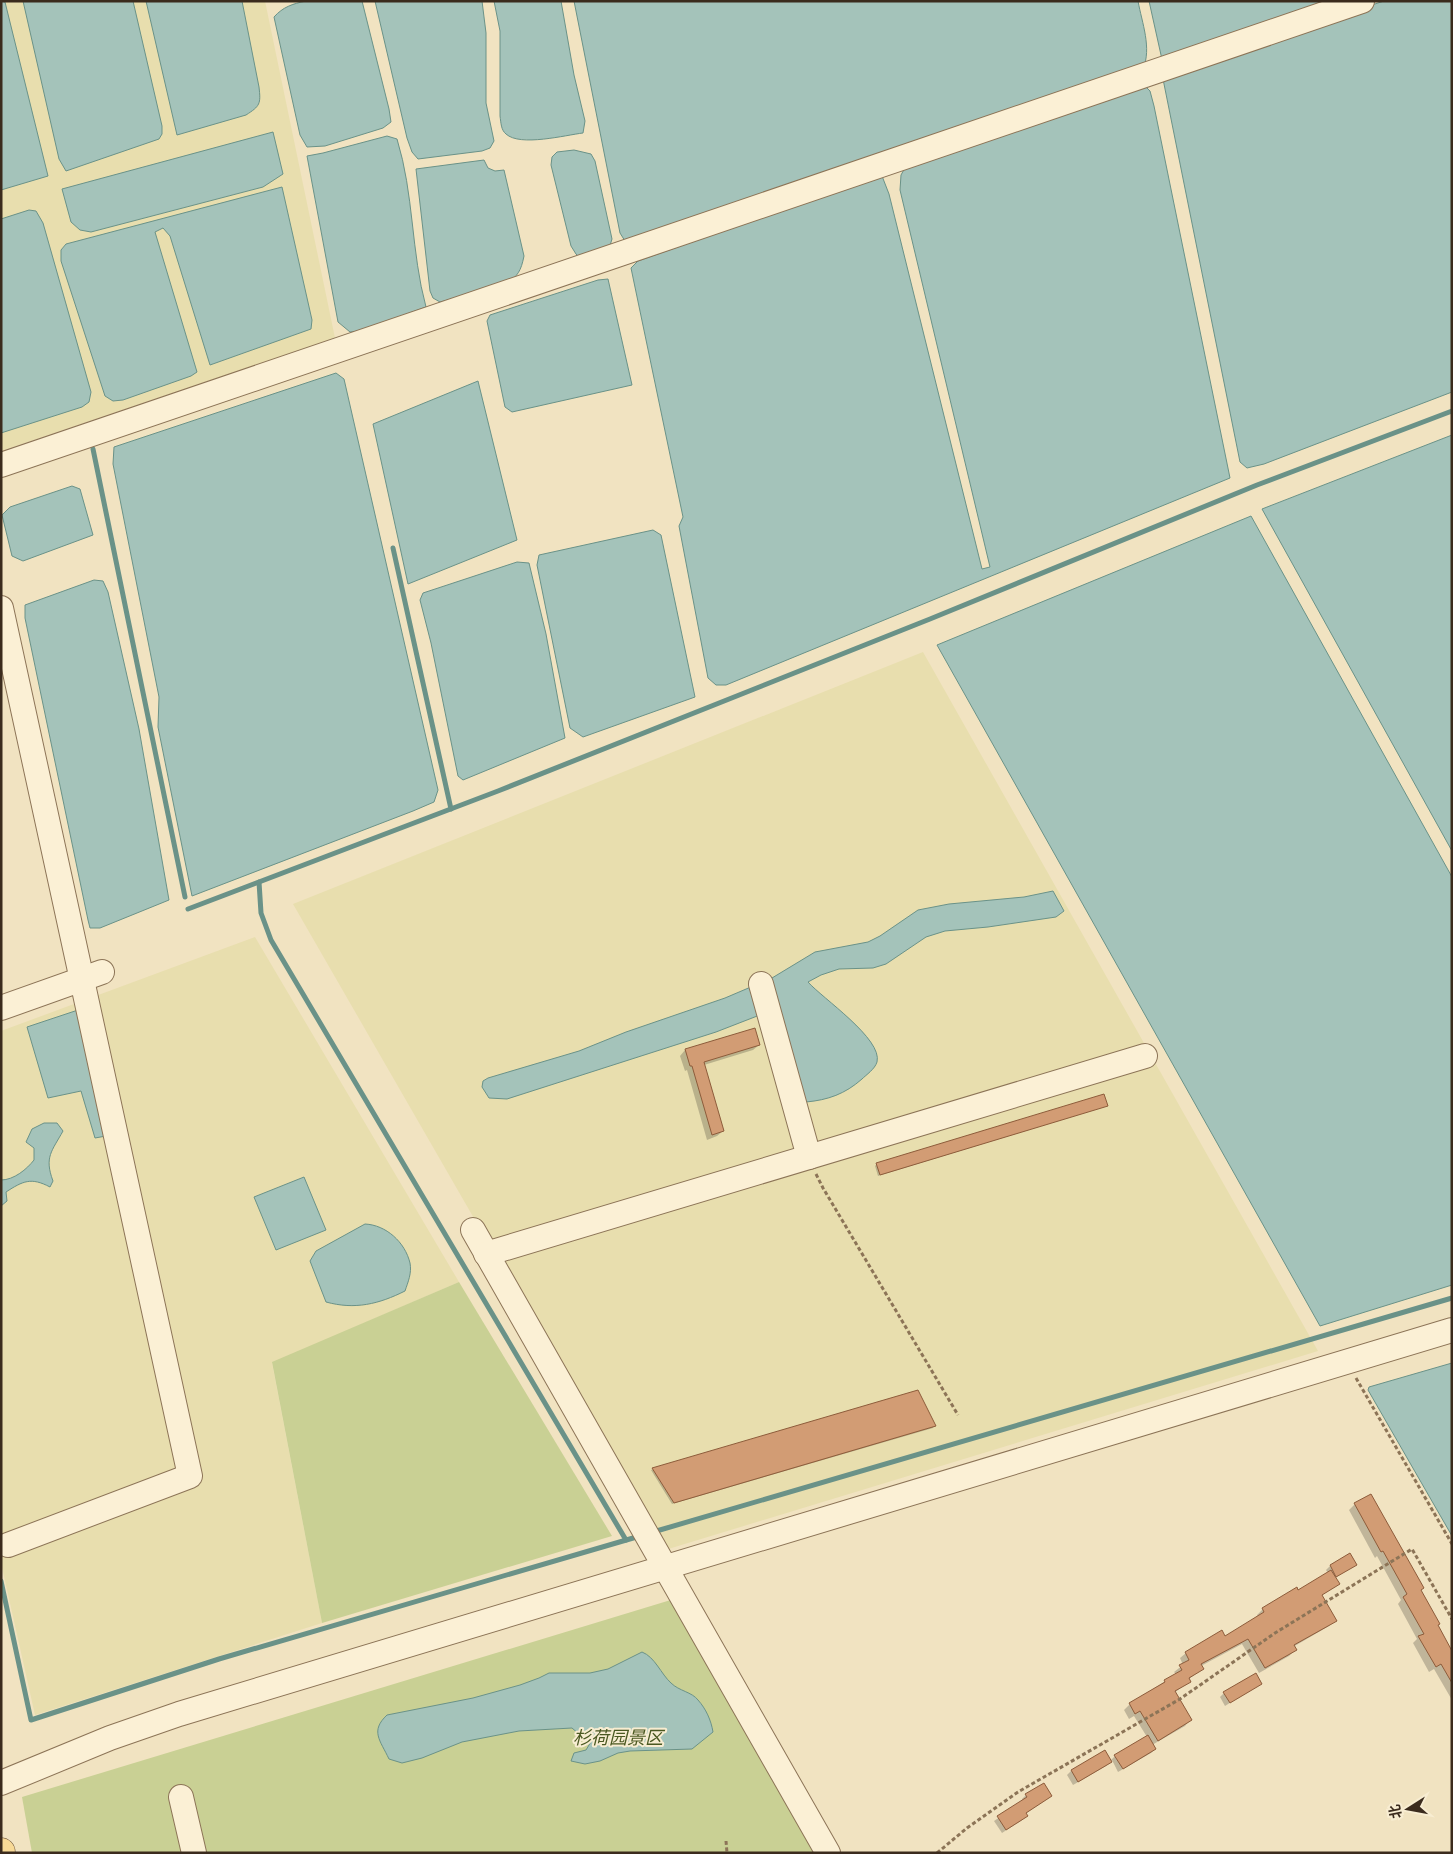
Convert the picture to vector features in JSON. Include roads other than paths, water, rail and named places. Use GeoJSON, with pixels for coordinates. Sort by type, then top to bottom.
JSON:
{"type":"FeatureCollection","features":[{"type":"Feature","properties":{"kind":"street"},"geometry":{"type":"LineString","coordinates":[[1,465],[1362,1]]}},
{"type":"Feature","properties":{"kind":"street"},"geometry":{"type":"LineString","coordinates":[[1,608],[92,976],[190,1476],[8,1546]]}},
{"type":"Feature","properties":{"kind":"street"},"geometry":{"type":"LineString","coordinates":[[1,1008],[92,976]]}},
{"type":"Feature","properties":{"kind":"street"},"geometry":{"type":"LineString","coordinates":[[761,984],[809,1157]]}},
{"type":"Feature","properties":{"kind":"street"},"geometry":{"type":"LineString","coordinates":[[486,1254],[1145,1056]]}},
{"type":"Feature","properties":{"kind":"street"},"geometry":{"type":"LineString","coordinates":[[472,1230],[828,1853]]}},
{"type":"Feature","properties":{"kind":"street"},"geometry":{"type":"LineString","coordinates":[[1,1783],[110,1738],[178,1714],[1452,1330]]}},
{"type":"Feature","properties":{"kind":"street"},"geometry":{"type":"LineString","coordinates":[[181,1797],[194,1853]]}},
{"type":"Feature","properties":{"kind":"water"},"geometry":{"type":"Polygon","coordinates":[[[1,1],[5,2],[48,176],[1,190],[1,1]]]}},
{"type":"Feature","properties":{"kind":"water"},"geometry":{"type":"Polygon","coordinates":[[[23,1],[133,1],[162,126],[162,134],[159,139],[66,171],[59,159],[23,1]]]}},
{"type":"Feature","properties":{"kind":"water"},"geometry":{"type":"Polygon","coordinates":[[[146,1],[242,1],[259,87],[260,97],[257,107],[246,115],[177,135],[146,1]]]}},
{"type":"Feature","properties":{"kind":"water"},"geometry":{"type":"Polygon","coordinates":[[[306,1],[362,1],[389,109],[391,122],[383,128],[325,146],[307,147],[300,135],[274,17],[288,6],[306,1]]]}},
{"type":"Feature","properties":{"kind":"water"},"geometry":{"type":"Polygon","coordinates":[[[375,1],[482,1],[486,33],[486,103],[494,141],[490,148],[482,151],[418,159],[412,152],[407,138],[375,1]]]}},
{"type":"Feature","properties":{"kind":"water"},"geometry":{"type":"Polygon","coordinates":[[[494,1],[561,1],[574,75],[585,121],[583,133],[555,138],[522,140],[513,138],[504,132],[500,116],[500,31],[494,1]]]}},
{"type":"Feature","properties":{"kind":"water"},"geometry":{"type":"Polygon","coordinates":[[[574,1],[1138,1],[1147,53],[1143,69],[625,241],[620,233],[574,1]]]}},
{"type":"Feature","properties":{"kind":"water"},"geometry":{"type":"Polygon","coordinates":[[[1149,1],[1347,1],[1163,64],[1149,1]]]}},
{"type":"Feature","properties":{"kind":"water"},"geometry":{"type":"Polygon","coordinates":[[[1384,1],[1452,1],[1452,392],[1264,464],[1247,468],[1240,462],[1162,74],[1384,1]]]}},
{"type":"Feature","properties":{"kind":"water"},"geometry":{"type":"Polygon","coordinates":[[[1143,84],[1150,91],[1154,106],[1230,478],[726,685],[716,685],[708,678],[679,526],[683,517],[631,268],[638,261],[882,176],[889,194],[982,569],[990,567],[900,190],[901,175],[906,166],[1143,84]]]}},
{"type":"Feature","properties":{"kind":"water"},"geometry":{"type":"Polygon","coordinates":[[[273,132],[283,174],[263,187],[91,232],[80,230],[71,222],[62,189],[273,132]]]}},
{"type":"Feature","properties":{"kind":"water"},"geometry":{"type":"Polygon","coordinates":[[[387,136],[397,139],[403,160],[421,286],[426,307],[360,331],[350,332],[338,322],[307,156],[387,136]]]}},
{"type":"Feature","properties":{"kind":"water"},"geometry":{"type":"Polygon","coordinates":[[[574,150],[591,154],[595,161],[612,239],[608,252],[580,258],[571,246],[551,165],[552,157],[557,152],[574,150]]]}},
{"type":"Feature","properties":{"kind":"water"},"geometry":{"type":"Polygon","coordinates":[[[484,160],[488,168],[495,171],[504,170],[524,256],[522,266],[516,276],[505,285],[440,302],[433,298],[430,291],[416,169],[484,160]]]}},
{"type":"Feature","properties":{"kind":"water"},"geometry":{"type":"Polygon","coordinates":[[[282,187],[312,320],[311,329],[210,365],[170,236],[163,228],[155,232],[197,372],[191,376],[123,400],[113,401],[105,396],[61,261],[61,250],[66,244],[282,187]]]}},
{"type":"Feature","properties":{"kind":"water"},"geometry":{"type":"Polygon","coordinates":[[[29,210],[36,211],[43,223],[91,392],[89,402],[82,407],[1,433],[1,219],[29,210]]]}},
{"type":"Feature","properties":{"kind":"water"},"geometry":{"type":"Polygon","coordinates":[[[608,279],[632,385],[512,412],[505,407],[487,321],[490,315],[598,280],[608,279]]]}},
{"type":"Feature","properties":{"kind":"water"},"geometry":{"type":"Polygon","coordinates":[[[336,373],[344,379],[438,790],[434,802],[192,896],[158,727],[159,697],[113,464],[114,447],[336,373]]]}},
{"type":"Feature","properties":{"kind":"water"},"geometry":{"type":"Polygon","coordinates":[[[478,381],[517,540],[408,584],[373,424],[478,381]]]}},
{"type":"Feature","properties":{"kind":"water"},"geometry":{"type":"Polygon","coordinates":[[[1452,435],[1452,851],[1262,509],[1452,435]]]}},
{"type":"Feature","properties":{"kind":"water"},"geometry":{"type":"Polygon","coordinates":[[[72,486],[80,489],[93,535],[23,561],[12,556],[2,515],[10,507],[72,486]]]}},
{"type":"Feature","properties":{"kind":"water"},"geometry":{"type":"Polygon","coordinates":[[[1251,516],[1452,877],[1452,1285],[1320,1326],[937,645],[1251,516]]]}},
{"type":"Feature","properties":{"kind":"water"},"geometry":{"type":"Polygon","coordinates":[[[653,530],[661,535],[695,697],[583,737],[570,728],[537,565],[539,555],[653,530]]]}},
{"type":"Feature","properties":{"kind":"water"},"geometry":{"type":"Polygon","coordinates":[[[517,562],[529,563],[546,634],[565,738],[463,780],[458,776],[431,643],[420,600],[423,593],[517,562]]]}},
{"type":"Feature","properties":{"kind":"water"},"geometry":{"type":"Polygon","coordinates":[[[94,580],[103,581],[108,592],[139,729],[169,900],[100,928],[90,928],[88,920],[25,618],[25,605],[94,580]]]}},
{"type":"Feature","properties":{"kind":"water"},"geometry":{"type":"Polygon","coordinates":[[[1053,891],[1064,911],[1056,917],[945,931],[926,937],[886,964],[873,968],[839,969],[808,982],[850,1019],[871,1042],[876,1053],[877,1062],[870,1072],[849,1089],[829,1098],[806,1102],[765,1013],[716,1032],[507,1099],[489,1098],[482,1087],[483,1081],[488,1078],[579,1051],[626,1032],[725,998],[772,978],[815,952],[868,942],[918,910],[949,904],[1024,897],[1053,891]]]}},
{"type":"Feature","properties":{"kind":"water"},"geometry":{"type":"Polygon","coordinates":[[[78,1010],[106,1136],[95,1138],[81,1091],[48,1098],[27,1027],[78,1010]]]}},
{"type":"Feature","properties":{"kind":"water"},"geometry":{"type":"Polygon","coordinates":[[[44,1123],[57,1123],[63,1131],[50,1154],[49,1166],[53,1181],[50,1187],[32,1181],[22,1183],[6,1192],[7,1201],[1,1206],[1,1180],[6,1180],[20,1173],[34,1160],[34,1148],[26,1142],[32,1129],[44,1123]]]}},
{"type":"Feature","properties":{"kind":"water"},"geometry":{"type":"Polygon","coordinates":[[[304,1177],[326,1230],[276,1250],[254,1197],[304,1177]]]}},
{"type":"Feature","properties":{"kind":"water"},"geometry":{"type":"Polygon","coordinates":[[[365,1224],[387,1231],[404,1248],[410,1263],[405,1291],[367,1304],[347,1305],[326,1302],[310,1261],[316,1251],[365,1224]]]}},
{"type":"Feature","properties":{"kind":"water"},"geometry":{"type":"Polygon","coordinates":[[[1452,1363],[1452,1536],[1368,1390],[1369,1387],[1452,1363]]]}},
{"type":"Feature","properties":{"kind":"water"},"geometry":{"type":"Polygon","coordinates":[[[642,1652],[651,1658],[671,1683],[695,1697],[706,1711],[713,1732],[692,1749],[630,1751],[585,1764],[571,1761],[574,1753],[586,1750],[592,1740],[580,1735],[572,1728],[519,1731],[462,1742],[422,1758],[402,1763],[389,1759],[378,1736],[379,1726],[387,1715],[473,1698],[520,1685],[549,1673],[590,1673],[608,1669],[642,1652]]]}},
{"type":"Feature","properties":{"kind":"waterway"},"geometry":{"type":"LineString","coordinates":[[188,909],[498,791],[930,619],[1257,485],[1452,411]]}},
{"type":"Feature","properties":{"kind":"waterway"},"geometry":{"type":"LineString","coordinates":[[93,449],[185,897]]}},
{"type":"Feature","properties":{"kind":"waterway"},"geometry":{"type":"LineString","coordinates":[[393,548],[451,809]]}},
{"type":"Feature","properties":{"kind":"waterway"},"geometry":{"type":"LineString","coordinates":[[259,882],[261,913],[271,940],[626,1540]]}},
{"type":"Feature","properties":{"kind":"waterway"},"geometry":{"type":"LineString","coordinates":[[653,1532],[1452,1298]]}},
{"type":"Feature","properties":{"kind":"waterway"},"geometry":{"type":"LineString","coordinates":[[1,1581],[31,1720],[219,1659],[640,1536]]}},
{"type":"Feature","properties":{"kind":"park label","name":"杉荷园景区"},"geometry":{"type":"Point","coordinates":[618,1737]}}]}
